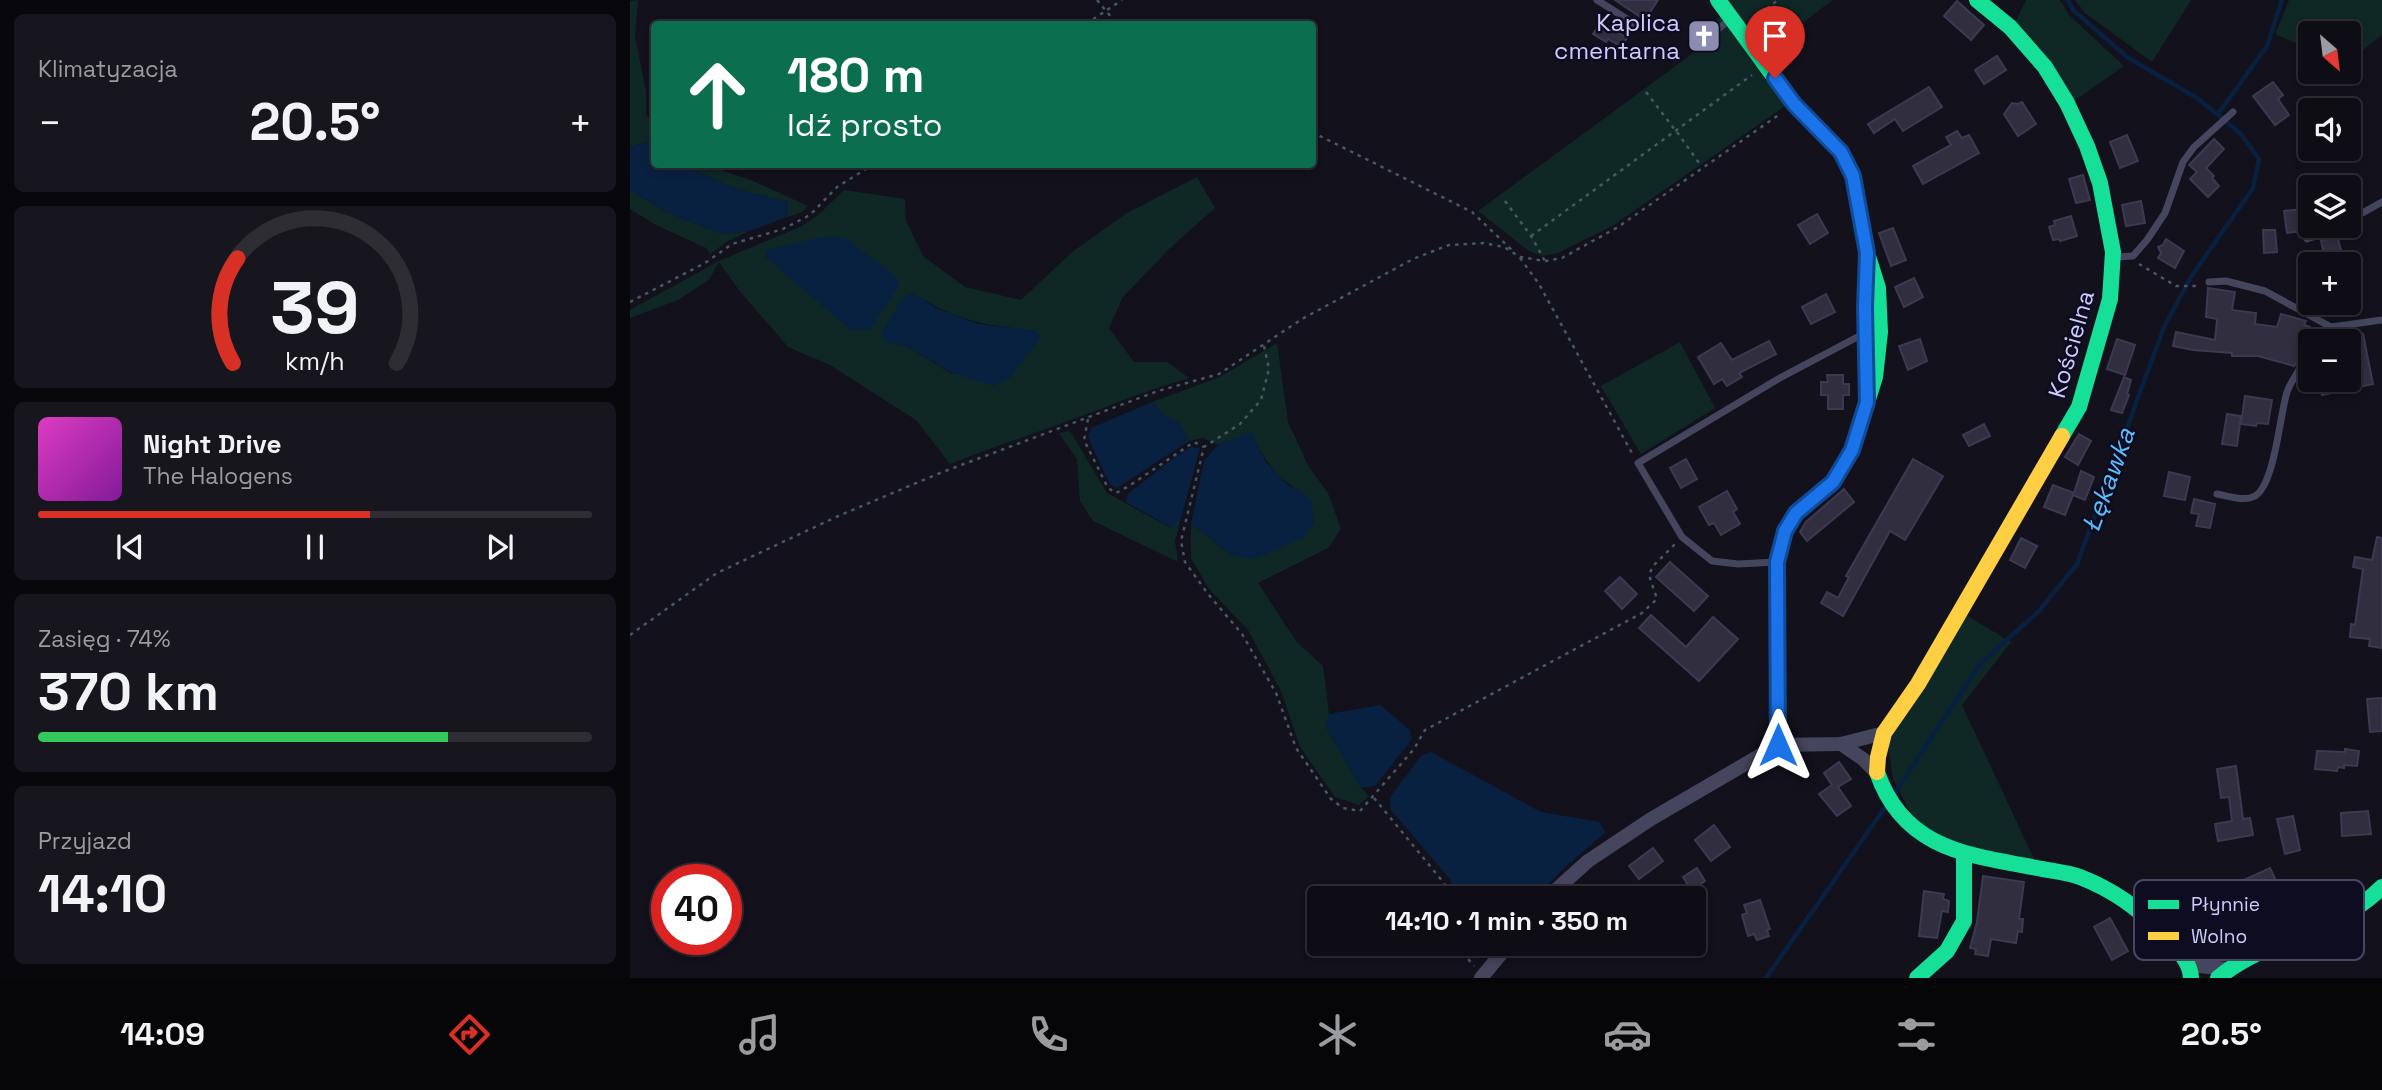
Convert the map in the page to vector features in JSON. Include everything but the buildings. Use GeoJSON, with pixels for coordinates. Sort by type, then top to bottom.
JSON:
{"type":"FeatureCollection","features":[{"type":"Feature","properties":{"kind":"street"},"geometry":{"type":"LineString","coordinates":[[1718,0],[1794,104],[1841,152],[1853,176],[1867,253],[1878,288],[1880,332],[1875,377],[1852,450],[1833,482],[1796,513],[1785,531],[1777,562],[1778,745]]}},
{"type":"Feature","properties":{"kind":"street","name":"Kościelna"},"geometry":{"type":"LineString","coordinates":[[1884,733],[1918,684],[2079,407],[2110,299],[2113,258],[2100,183],[2087,146],[2067,103],[2045,67],[2010,27],[1977,0]]}},
{"type":"Feature","properties":{"kind":"street"},"geometry":{"type":"LineString","coordinates":[[1562,886],[1598,854],[1651,819],[1778,745],[1841,744],[1884,733],[1877,773]]}},
{"type":"Feature","properties":{"kind":"street"},"geometry":{"type":"LineString","coordinates":[[1841,744],[1863,759],[1877,773],[1885,791],[1909,824],[1933,841],[1964,854],[2078,876],[2114,893],[2134,908]]}},
{"type":"Feature","properties":{"kind":"street"},"geometry":{"type":"LineString","coordinates":[[1917,978],[1947,951],[1964,921],[1964,854]]}},
{"type":"Feature","properties":{"kind":"street"},"geometry":{"type":"LineString","coordinates":[[2364,903],[2382,887]]}},
{"type":"Feature","properties":{"kind":"street"},"geometry":{"type":"LineString","coordinates":[[1482,977],[1499,956]]}},
{"type":"Feature","properties":{"kind":"street"},"geometry":{"type":"LineString","coordinates":[[2191,972],[2223,973],[2246,960]]}},
{"type":"Feature","properties":{"kind":"lane"},"geometry":{"type":"LineString","coordinates":[[1597,0],[1635,24]]}},
{"type":"Feature","properties":{"kind":"lane"},"geometry":{"type":"LineString","coordinates":[[1718,29],[1732,19]]}},
{"type":"Feature","properties":{"kind":"lane"},"geometry":{"type":"LineString","coordinates":[[2113,258],[2133,256],[2147,240],[2165,213],[2183,162],[2194,148],[2233,112]]}},
{"type":"Feature","properties":{"kind":"lane"},"geometry":{"type":"LineString","coordinates":[[2361,214],[2382,202]]}},
{"type":"Feature","properties":{"kind":"lane"},"geometry":{"type":"LineString","coordinates":[[1867,253],[1867,402]]}},
{"type":"Feature","properties":{"kind":"lane"},"geometry":{"type":"LineString","coordinates":[[2209,282],[2226,281],[2265,291],[2331,327],[2382,320]]}},
{"type":"Feature","properties":{"kind":"lane"},"geometry":{"type":"LineString","coordinates":[[1777,562],[1738,564],[1712,561],[1682,537],[1638,463],[1778,379],[1865,333]]}},
{"type":"Feature","properties":{"kind":"lane"},"geometry":{"type":"LineString","coordinates":[[2217,494],[2240,499],[2255,496],[2264,485],[2277,443],[2287,391],[2298,373]]}},
{"type":"Feature","properties":{"kind":"path"},"geometry":{"type":"LineString","coordinates":[[1097,0],[1114,21]]}},
{"type":"Feature","properties":{"kind":"path"},"geometry":{"type":"LineString","coordinates":[[1091,21],[1122,0]]}},
{"type":"Feature","properties":{"kind":"path"},"geometry":{"type":"LineString","coordinates":[[1749,23],[1778,0]]}},
{"type":"Feature","properties":{"kind":"path"},"geometry":{"type":"LineString","coordinates":[[1531,236],[1760,68]]}},
{"type":"Feature","properties":{"kind":"path"},"geometry":{"type":"LineString","coordinates":[[1646,92],[1699,163]]}},
{"type":"Feature","properties":{"kind":"path"},"geometry":{"type":"LineString","coordinates":[[630,635],[717,573],[836,517],[940,473],[1158,391],[1219,374],[1302,319],[1413,259],[1449,245],[1484,243],[1504,247],[1520,257],[1545,261],[1562,258],[1618,227],[1794,104]]}},
{"type":"Feature","properties":{"kind":"path"},"geometry":{"type":"LineString","coordinates":[[1316,134],[1472,212],[1520,257],[1539,284],[1638,463]]}},
{"type":"Feature","properties":{"kind":"path"},"geometry":{"type":"LineString","coordinates":[[630,302],[705,263],[732,244],[783,229],[810,215],[837,187],[868,168]]}},
{"type":"Feature","properties":{"kind":"path"},"geometry":{"type":"LineString","coordinates":[[1505,201],[1531,236],[1545,261]]}},
{"type":"Feature","properties":{"kind":"path"},"geometry":{"type":"LineString","coordinates":[[2133,256],[2138,264],[2176,286],[2198,287]]}},
{"type":"Feature","properties":{"kind":"path"},"geometry":{"type":"LineString","coordinates":[[1264,346],[1269,369],[1261,400],[1240,424],[1204,447],[1181,541],[1185,562],[1242,634],[1276,693],[1297,748],[1331,799],[1343,808],[1360,811],[1414,749],[1425,730],[1642,613],[1657,599],[1649,575],[1653,566],[1682,537]]}},
{"type":"Feature","properties":{"kind":"path"},"geometry":{"type":"LineString","coordinates":[[1088,418],[1084,440],[1108,488],[1116,493],[1194,442],[1204,447]]}},
{"type":"Feature","properties":{"kind":"path"},"geometry":{"type":"LineString","coordinates":[[1373,797],[1445,886]]}},
{"type":"Feature","properties":{"kind":"path"},"geometry":{"type":"LineString","coordinates":[[1467,956],[1482,977]]}},
{"type":"Feature","properties":{"kind":"green space"},"geometry":{"type":"Polygon","coordinates":[[[638,0],[635,36],[646,91],[646,114],[651,122],[651,144],[648,142],[630,147],[630,1],[638,0]]]}},
{"type":"Feature","properties":{"kind":"green space"},"geometry":{"type":"Polygon","coordinates":[[[1725,0],[1833,0],[1764,51],[1725,0]]]}},
{"type":"Feature","properties":{"kind":"green space"},"geometry":{"type":"Polygon","coordinates":[[[2026,0],[2060,0],[2069,15],[2124,66],[2074,101],[2015,23],[2026,0]]]}},
{"type":"Feature","properties":{"kind":"green space"},"geometry":{"type":"Polygon","coordinates":[[[2075,0],[2191,0],[2152,62],[2085,13],[2075,0]]]}},
{"type":"Feature","properties":{"kind":"green space"},"geometry":{"type":"Polygon","coordinates":[[[2289,0],[2382,0],[2382,35],[2361,52],[2361,21],[2298,21],[2298,44],[2275,34],[2289,0]]]}},
{"type":"Feature","properties":{"kind":"green space"},"geometry":{"type":"Polygon","coordinates":[[[1722,15],[1788,104],[1614,225],[1558,253],[1542,256],[1529,251],[1478,211],[1700,48],[1692,37],[1722,15]]]}},
{"type":"Feature","properties":{"kind":"green space"},"geometry":{"type":"Polygon","coordinates":[[[688,168],[714,168],[751,180],[808,206],[802,212],[787,217],[788,202],[737,189],[688,168]]]}},
{"type":"Feature","properties":{"kind":"green space"},"geometry":{"type":"Polygon","coordinates":[[[1197,177],[1215,208],[1170,248],[1123,297],[1109,328],[1134,362],[1167,362],[1189,378],[950,464],[916,420],[830,365],[788,347],[738,289],[719,262],[709,280],[678,300],[630,318],[630,310],[719,261],[800,227],[817,216],[844,190],[905,199],[906,221],[923,256],[965,287],[1021,300],[1072,252],[1127,213],[1197,177]],[[913,293],[909,347],[952,374],[1036,331],[972,321],[929,303],[913,293]]]}},
{"type":"Feature","properties":{"kind":"green space"},"geometry":{"type":"Polygon","coordinates":[[[630,190],[666,212],[723,234],[750,231],[728,241],[710,254],[706,248],[656,225],[630,209],[630,190]]]}},
{"type":"Feature","properties":{"kind":"green space"},"geometry":{"type":"Polygon","coordinates":[[[1680,342],[1715,408],[1641,454],[1601,386],[1680,342]]]}},
{"type":"Feature","properties":{"kind":"green space"},"geometry":{"type":"Polygon","coordinates":[[[1277,343],[1288,422],[1309,467],[1328,493],[1341,529],[1328,548],[1258,583],[1296,641],[1323,666],[1329,714],[1326,727],[1361,788],[1369,796],[1359,805],[1335,797],[1300,747],[1281,691],[1248,630],[1209,589],[1191,558],[1191,524],[1233,556],[1303,492],[1278,475],[1251,433],[1218,445],[1203,438],[1189,441],[1179,423],[1166,417],[1152,402],[1220,377],[1277,343]]]}},
{"type":"Feature","properties":{"kind":"green space"},"geometry":{"type":"Polygon","coordinates":[[[1070,431],[1107,493],[1171,528],[1181,518],[1175,541],[1178,562],[1093,521],[1080,501],[1077,459],[1059,433],[1070,431]]]}},
{"type":"Feature","properties":{"kind":"green space"},"geometry":{"type":"Polygon","coordinates":[[[1964,614],[2011,642],[1962,705],[2035,861],[1978,849],[1935,834],[1914,819],[1893,779],[1888,742],[1964,614]]]}},
{"type":"Feature","properties":{"kind":"water"},"geometry":{"type":"Polygon","coordinates":[[[648,142],[651,144],[651,168],[688,168],[737,189],[788,202],[787,217],[750,231],[723,234],[666,212],[630,190],[630,147],[648,142]]]}},
{"type":"Feature","properties":{"kind":"water"},"geometry":{"type":"Polygon","coordinates":[[[821,237],[844,237],[896,276],[900,285],[870,330],[851,330],[765,257],[767,250],[821,237]]]}},
{"type":"Feature","properties":{"kind":"water"},"geometry":{"type":"Polygon","coordinates":[[[913,293],[938,309],[979,324],[1036,331],[1040,338],[1011,377],[994,386],[952,373],[909,347],[886,342],[881,334],[903,297],[913,293]]]}},
{"type":"Feature","properties":{"kind":"water"},"geometry":{"type":"Polygon","coordinates":[[[1152,402],[1166,417],[1179,422],[1189,441],[1117,488],[1110,485],[1088,437],[1091,428],[1152,402]]]}},
{"type":"Feature","properties":{"kind":"water"},"geometry":{"type":"Polygon","coordinates":[[[1251,432],[1266,462],[1288,485],[1303,492],[1312,503],[1314,522],[1303,538],[1254,559],[1233,556],[1191,524],[1204,461],[1218,445],[1251,432]]]}},
{"type":"Feature","properties":{"kind":"water"},"geometry":{"type":"Polygon","coordinates":[[[1191,447],[1200,448],[1181,518],[1172,528],[1126,502],[1128,494],[1191,447]]]}},
{"type":"Feature","properties":{"kind":"water"},"geometry":{"type":"Polygon","coordinates":[[[1380,705],[1410,730],[1412,739],[1375,786],[1361,788],[1326,727],[1329,714],[1380,705]]]}},
{"type":"Feature","properties":{"kind":"water"},"geometry":{"type":"Polygon","coordinates":[[[1431,752],[1541,812],[1599,822],[1606,832],[1547,886],[1452,886],[1450,879],[1390,809],[1390,797],[1421,756],[1431,752]]]}},
{"type":"Feature","properties":{"kind":"waterway","name":"Łękawka"},"geometry":{"type":"LineString","coordinates":[[1895,793],[1981,663],[2039,611],[2077,564],[2164,327],[2191,277],[2253,188],[2259,159],[2240,133],[2197,98],[2127,57],[2073,10],[2068,0]]}},
{"type":"Feature","properties":{"kind":"waterway"},"geometry":{"type":"LineString","coordinates":[[2218,114],[2267,46],[2282,0]]}},
{"type":"Feature","properties":{"kind":"waterway","name":"Łękawka"},"geometry":{"type":"LineString","coordinates":[[1766,978],[1886,806]]}},
{"type":"Feature","properties":{"kind":"traffic: fast"},"geometry":{"type":"LineString","coordinates":[[1718,0],[1794,104],[1841,152],[1853,176],[1867,253],[1878,288],[1880,332],[1875,377],[1866,406]]}},
{"type":"Feature","properties":{"kind":"traffic: fast"},"geometry":{"type":"LineString","coordinates":[[1977,0],[2010,27],[2045,67],[2067,103],[2100,183],[2113,252],[2110,299],[2079,407],[2062,436]]}},
{"type":"Feature","properties":{"kind":"traffic: fast"},"geometry":{"type":"LineString","coordinates":[[1877,772],[1889,798],[1903,818],[1921,833],[1941,844],[1987,858],[2075,875],[2103,887],[2134,908]]}},
{"type":"Feature","properties":{"kind":"traffic: fast"},"geometry":{"type":"LineString","coordinates":[[1917,978],[1947,951],[1964,921],[1964,854]]}},
{"type":"Feature","properties":{"kind":"traffic: fast"},"geometry":{"type":"LineString","coordinates":[[2364,902],[2382,887]]}},
{"type":"Feature","properties":{"kind":"traffic: fast"},"geometry":{"type":"LineString","coordinates":[[2186,960],[2191,978]]}},
{"type":"Feature","properties":{"kind":"traffic: fast"},"geometry":{"type":"LineString","coordinates":[[2218,978],[2245,960]]}},
{"type":"Feature","properties":{"kind":"traffic: slow"},"geometry":{"type":"LineString","coordinates":[[1778,745],[1777,562],[1785,531],[1796,513],[1833,482],[1852,450],[1866,406]]}},
{"type":"Feature","properties":{"kind":"traffic: slow"},"geometry":{"type":"LineString","coordinates":[[1877,772],[1884,733],[1918,684],[2062,436]]}},
{"type":"Feature","properties":{"kind":"place","name":"Kaplica cmentarna"},"geometry":{"type":"Point","coordinates":[1704,36]}},
{"type":"Feature","properties":{"kind":"route"},"geometry":{"type":"LineString","coordinates":[[1775,78],[1794,104],[1841,152],[1853,176],[1867,253],[1867,402],[1852,450],[1833,482],[1796,513],[1785,531],[1777,562],[1778,745]]}}]}
